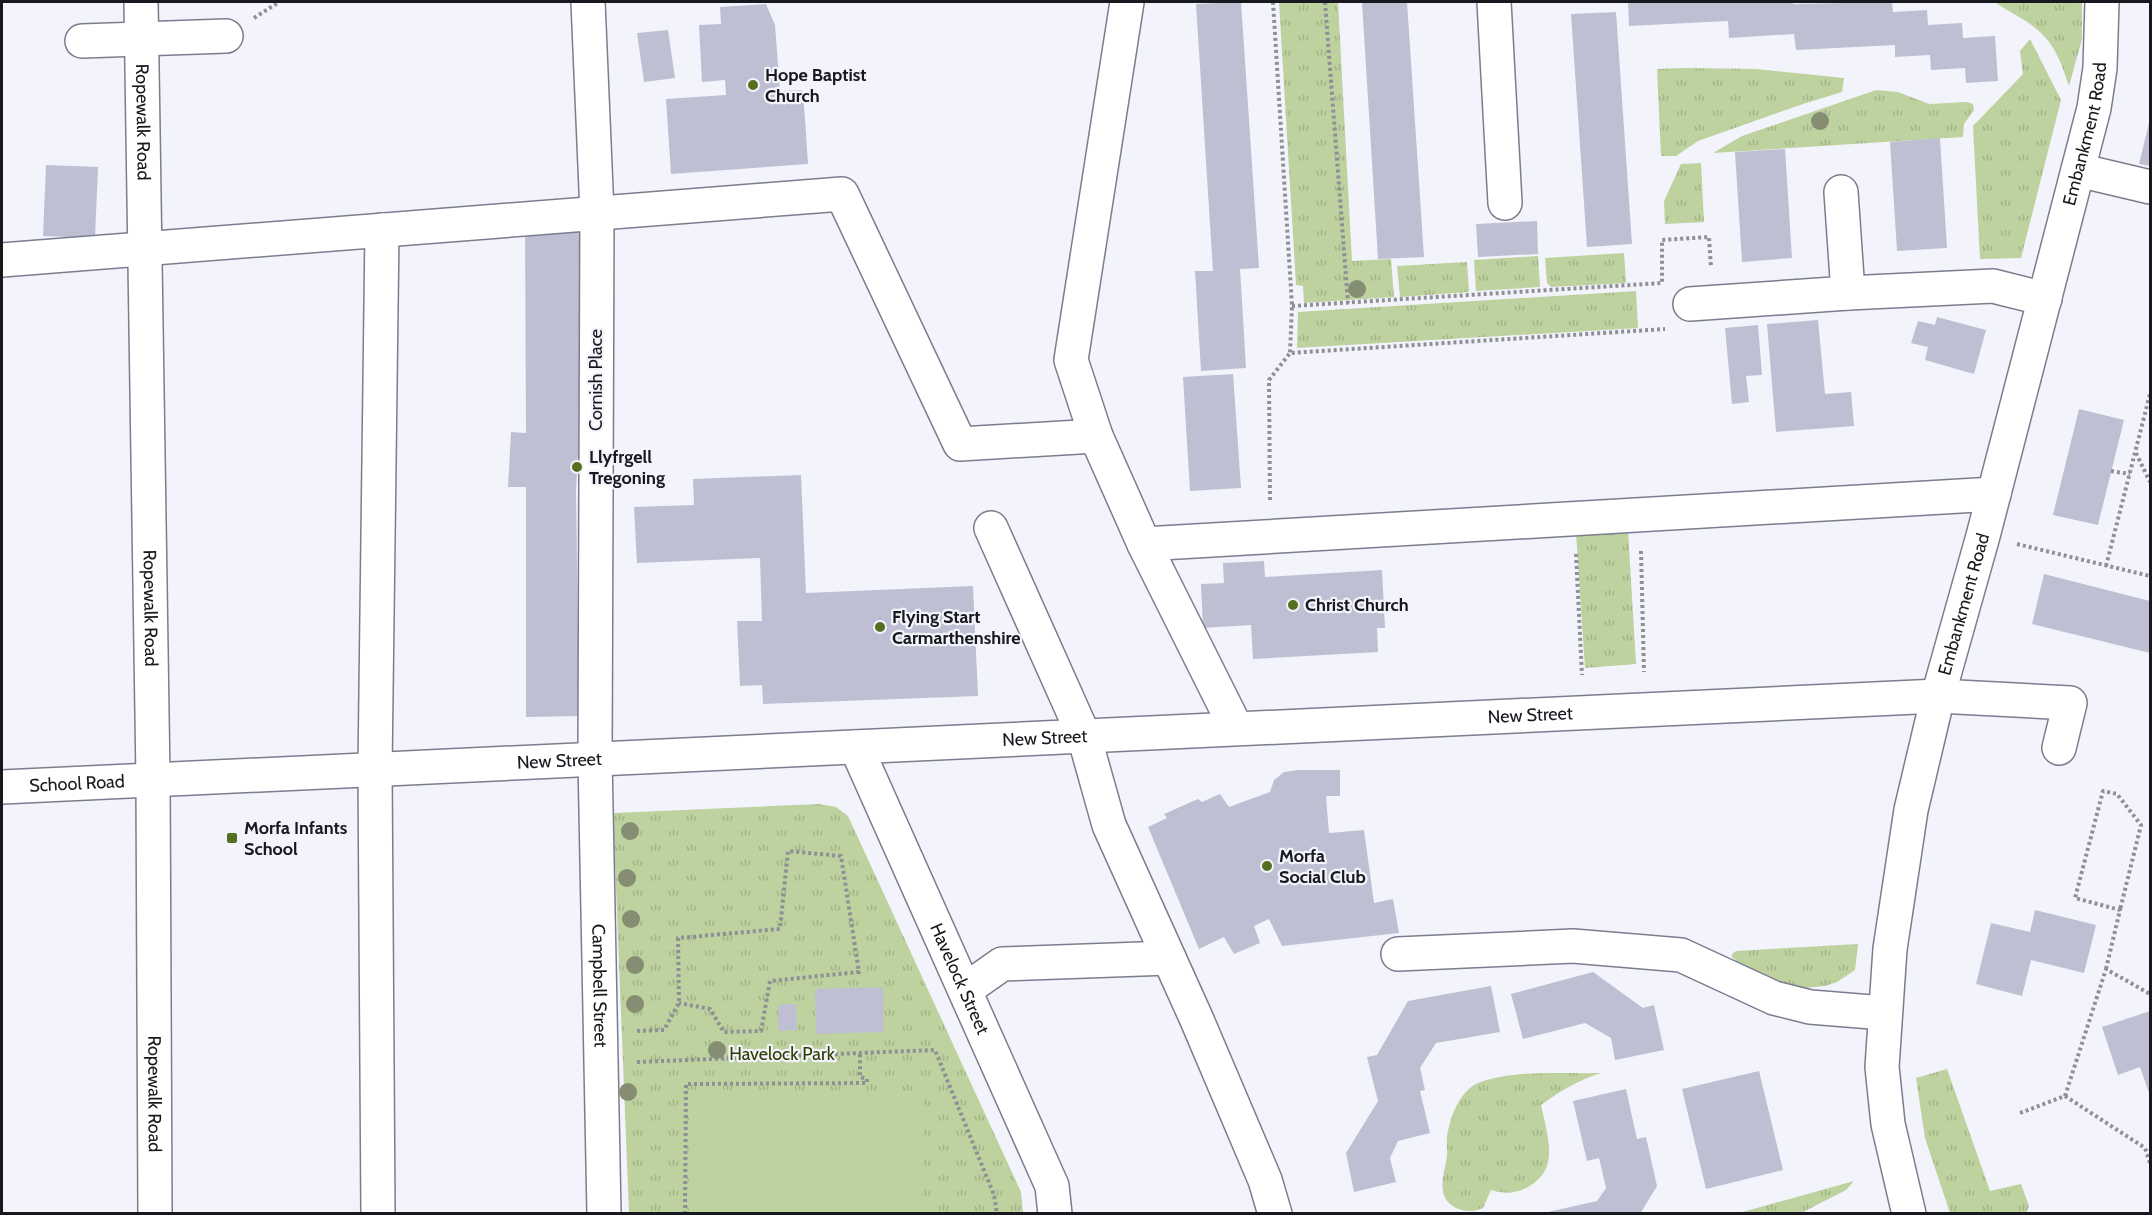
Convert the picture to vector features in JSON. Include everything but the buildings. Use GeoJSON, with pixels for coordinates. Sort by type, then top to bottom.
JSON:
{"type":"FeatureCollection","features":[{"type":"Feature","properties":{"kind":"street","name":"Ropewalk Road"},"geometry":{"type":"LineString","coordinates":[[141,2],[153,779],[155,1214]]}},
{"type":"Feature","properties":{"kind":"street","name":"Cornish Place"},"geometry":{"type":"LineString","coordinates":[[588,2],[597,213],[595,759]]}},
{"type":"Feature","properties":{"kind":"street"},"geometry":{"type":"LineString","coordinates":[[1127,2],[1071,360],[1096,436],[1144,544],[1236,728]]}},
{"type":"Feature","properties":{"kind":"street"},"geometry":{"type":"LineString","coordinates":[[1494,2],[1505,203]]}},
{"type":"Feature","properties":{"kind":"street","name":"Embankment Road"},"geometry":{"type":"LineString","coordinates":[[1905,1212],[1888,1124],[1882,1067],[1890,949],[1911,810],[1938,696],[1983,536],[2094,108],[2100,68],[2102,2]]}},
{"type":"Feature","properties":{"kind":"street"},"geometry":{"type":"LineString","coordinates":[[82,41],[226,36]]}},
{"type":"Feature","properties":{"kind":"street"},"geometry":{"type":"LineString","coordinates":[[2078,170],[2151,187]]}},
{"type":"Feature","properties":{"kind":"street"},"geometry":{"type":"LineString","coordinates":[[1841,192],[1848,293]]}},
{"type":"Feature","properties":{"kind":"street"},"geometry":{"type":"LineString","coordinates":[[2,260],[842,194],[960,444],[1096,436]]}},
{"type":"Feature","properties":{"kind":"street"},"geometry":{"type":"LineString","coordinates":[[378,1214],[375,769],[382,230]]}},
{"type":"Feature","properties":{"kind":"street"},"geometry":{"type":"LineString","coordinates":[[1682,316],[1848,293],[1993,286],[2045,299]]}},
{"type":"Feature","properties":{"kind":"street"},"geometry":{"type":"LineString","coordinates":[[1144,544],[1994,494]]}},
{"type":"Feature","properties":{"kind":"street"},"geometry":{"type":"LineString","coordinates":[[991,528],[1084,736],[1109,825],[1265,1180],[1275,1214]]}},
{"type":"Feature","properties":{"kind":"street","name":"New Street"},"geometry":{"type":"LineString","coordinates":[[153,779],[1938,696],[2070,703],[2059,748]]}},
{"type":"Feature","properties":{"kind":"street","name":"Havelock Street"},"geometry":{"type":"LineString","coordinates":[[856,747],[1052,1186],[1055,1214]]}},
{"type":"Feature","properties":{"kind":"street","name":"Campbell Street"},"geometry":{"type":"LineString","coordinates":[[595,759],[604,1214]]}},
{"type":"Feature","properties":{"kind":"street","name":"School Road"},"geometry":{"type":"LineString","coordinates":[[2,787],[153,779]]}},
{"type":"Feature","properties":{"kind":"street"},"geometry":{"type":"LineString","coordinates":[[1398,954],[1573,946],[1681,955],[1774,998],[1810,1007],[1884,1013]]}},
{"type":"Feature","properties":{"kind":"street"},"geometry":{"type":"LineString","coordinates":[[965,990],[1002,964],[1169,958]]}},
{"type":"Feature","properties":{"kind":"path"},"geometry":{"type":"LineString","coordinates":[[1270,537],[1269,380],[1290,352],[1292,306],[1273,2]]}},
{"type":"Feature","properties":{"kind":"path"},"geometry":{"type":"LineString","coordinates":[[1325,2],[1348,303]]}},
{"type":"Feature","properties":{"kind":"path"},"geometry":{"type":"LineString","coordinates":[[1292,306],[1662,283],[1662,240],[1708,237],[1713,276]]}},
{"type":"Feature","properties":{"kind":"path"},"geometry":{"type":"LineString","coordinates":[[1290,352],[1682,316]]}},
{"type":"Feature","properties":{"kind":"path"},"geometry":{"type":"LineString","coordinates":[[2106,566],[2151,394]]}},
{"type":"Feature","properties":{"kind":"path"},"geometry":{"type":"LineString","coordinates":[[2136,452],[2151,482]]}},
{"type":"Feature","properties":{"kind":"path"},"geometry":{"type":"LineString","coordinates":[[2111,471],[2130,474]]}},
{"type":"Feature","properties":{"kind":"path"},"geometry":{"type":"LineString","coordinates":[[1640,515],[1645,709]]}},
{"type":"Feature","properties":{"kind":"path"},"geometry":{"type":"LineString","coordinates":[[1574,519],[1584,712]]}},
{"type":"Feature","properties":{"kind":"path"},"geometry":{"type":"LineString","coordinates":[[1983,536],[2151,576]]}},
{"type":"Feature","properties":{"kind":"path"},"geometry":{"type":"LineString","coordinates":[[2065,1096],[2106,969],[2141,825],[2117,794],[2103,791],[2075,898],[2120,909]]}},
{"type":"Feature","properties":{"kind":"path"},"geometry":{"type":"LineString","coordinates":[[600,1049],[664,1030],[679,1003],[678,938],[780,929],[788,851],[841,856],[859,972],[770,981],[761,1030],[724,1032],[710,1009],[679,1003]]}},
{"type":"Feature","properties":{"kind":"path"},"geometry":{"type":"LineString","coordinates":[[2106,969],[2151,994]]}},
{"type":"Feature","properties":{"kind":"path"},"geometry":{"type":"LineString","coordinates":[[600,1049],[860,1054],[934,1050],[994,1195],[997,1214]]}},
{"type":"Feature","properties":{"kind":"path"},"geometry":{"type":"LineString","coordinates":[[685,1214],[686,1084],[867,1083],[867,1079],[860,1077],[860,1054]]}},
{"type":"Feature","properties":{"kind":"path"},"geometry":{"type":"LineString","coordinates":[[2020,1113],[2065,1096]]}},
{"type":"Feature","properties":{"kind":"path"},"geometry":{"type":"LineString","coordinates":[[2065,1096],[2145,1148],[2151,1163]]}},
{"type":"Feature","properties":{"kind":"green space"},"geometry":{"type":"Polygon","coordinates":[[[1279,2],[1338,2],[1352,261],[1391,259],[1394,297],[1304,303],[1303,286],[1296,285],[1279,2]]]}},
{"type":"Feature","properties":{"kind":"green space"},"geometry":{"type":"Polygon","coordinates":[[[1995,2],[2082,2],[2082,39],[2069,86],[2059,59],[2045,37],[2030,24],[1995,2]]]}},
{"type":"Feature","properties":{"kind":"green space"},"geometry":{"type":"Polygon","coordinates":[[[2030,39],[2061,100],[2021,258],[1980,259],[1973,126],[2023,74],[2020,51],[2030,39]]]}},
{"type":"Feature","properties":{"kind":"green space"},"geometry":{"type":"Polygon","coordinates":[[[1657,69],[1756,69],[1844,78],[1842,92],[1698,141],[1676,156],[1661,156],[1657,69]]]}},
{"type":"Feature","properties":{"kind":"green space"},"geometry":{"type":"Polygon","coordinates":[[[1876,90],[1898,92],[1929,104],[1967,102],[1973,104],[1974,110],[1964,124],[1963,137],[1713,153],[1742,136],[1876,90]]]}},
{"type":"Feature","properties":{"kind":"green space"},"geometry":{"type":"Polygon","coordinates":[[[1701,163],[1704,222],[1665,224],[1664,201],[1681,164],[1701,163]]]}},
{"type":"Feature","properties":{"kind":"green space"},"geometry":{"type":"Polygon","coordinates":[[[1624,253],[1626,283],[1551,287],[1547,283],[1545,258],[1624,253]]]}},
{"type":"Feature","properties":{"kind":"green space"},"geometry":{"type":"Polygon","coordinates":[[[1538,256],[1540,287],[1476,291],[1474,260],[1538,256]]]}},
{"type":"Feature","properties":{"kind":"green space"},"geometry":{"type":"Polygon","coordinates":[[[1467,262],[1469,292],[1400,297],[1397,266],[1467,262]]]}},
{"type":"Feature","properties":{"kind":"green space"},"geometry":{"type":"Polygon","coordinates":[[[1636,291],[1638,328],[1297,348],[1298,312],[1636,291]]]}},
{"type":"Feature","properties":{"kind":"green space"},"geometry":{"type":"Polygon","coordinates":[[[1628,530],[1636,664],[1585,668],[1576,533],[1628,530]]]}},
{"type":"Feature","properties":{"kind":"green space","name":"Havelock Park"},"geometry":{"type":"Polygon","coordinates":[[[819,804],[836,807],[848,816],[1021,1192],[1023,1213],[629,1213],[613,813],[819,804]]]}},
{"type":"Feature","properties":{"kind":"green space"},"geometry":{"type":"Polygon","coordinates":[[[1858,944],[1855,970],[1837,982],[1825,986],[1794,989],[1762,982],[1732,957],[1736,951],[1858,944]]]}},
{"type":"Feature","properties":{"kind":"green space"},"geometry":{"type":"Polygon","coordinates":[[[1947,1069],[1990,1191],[2021,1184],[2029,1206],[2026,1213],[1950,1213],[1925,1138],[1916,1078],[1947,1069]]]}},
{"type":"Feature","properties":{"kind":"green space"},"geometry":{"type":"Polygon","coordinates":[[[1601,1073],[1570,1086],[1541,1105],[1549,1150],[1545,1171],[1538,1180],[1514,1192],[1491,1190],[1483,1208],[1476,1210],[1463,1210],[1449,1203],[1445,1198],[1442,1184],[1448,1129],[1456,1106],[1471,1087],[1492,1079],[1523,1074],[1601,1073]]]}},
{"type":"Feature","properties":{"kind":"green space"},"geometry":{"type":"Polygon","coordinates":[[[690,1090],[923,1091],[922,1213],[690,1213],[690,1090]]]}},
{"type":"Feature","properties":{"kind":"green space"},"geometry":{"type":"Polygon","coordinates":[[[1854,1181],[1846,1190],[1801,1213],[1739,1213],[1854,1181]]]}},
{"type":"Feature","properties":{"kind":"place","name":"Hope Baptist Church"},"geometry":{"type":"Point","coordinates":[753,85]}},
{"type":"Feature","properties":{"kind":"place","name":"Llyfrgell Tregoning"},"geometry":{"type":"Point","coordinates":[577,467]}},
{"type":"Feature","properties":{"kind":"place","name":"Christ Church"},"geometry":{"type":"Point","coordinates":[1293,605]}},
{"type":"Feature","properties":{"kind":"place","name":"Flying Start Carmarthenshire"},"geometry":{"type":"Point","coordinates":[880,627]}},
{"type":"Feature","properties":{"kind":"place","name":"Morfa Infants School"},"geometry":{"type":"Point","coordinates":[232,838]}},
{"type":"Feature","properties":{"kind":"place","name":"Morfa Social Club"},"geometry":{"type":"Point","coordinates":[1267,866]}}]}
